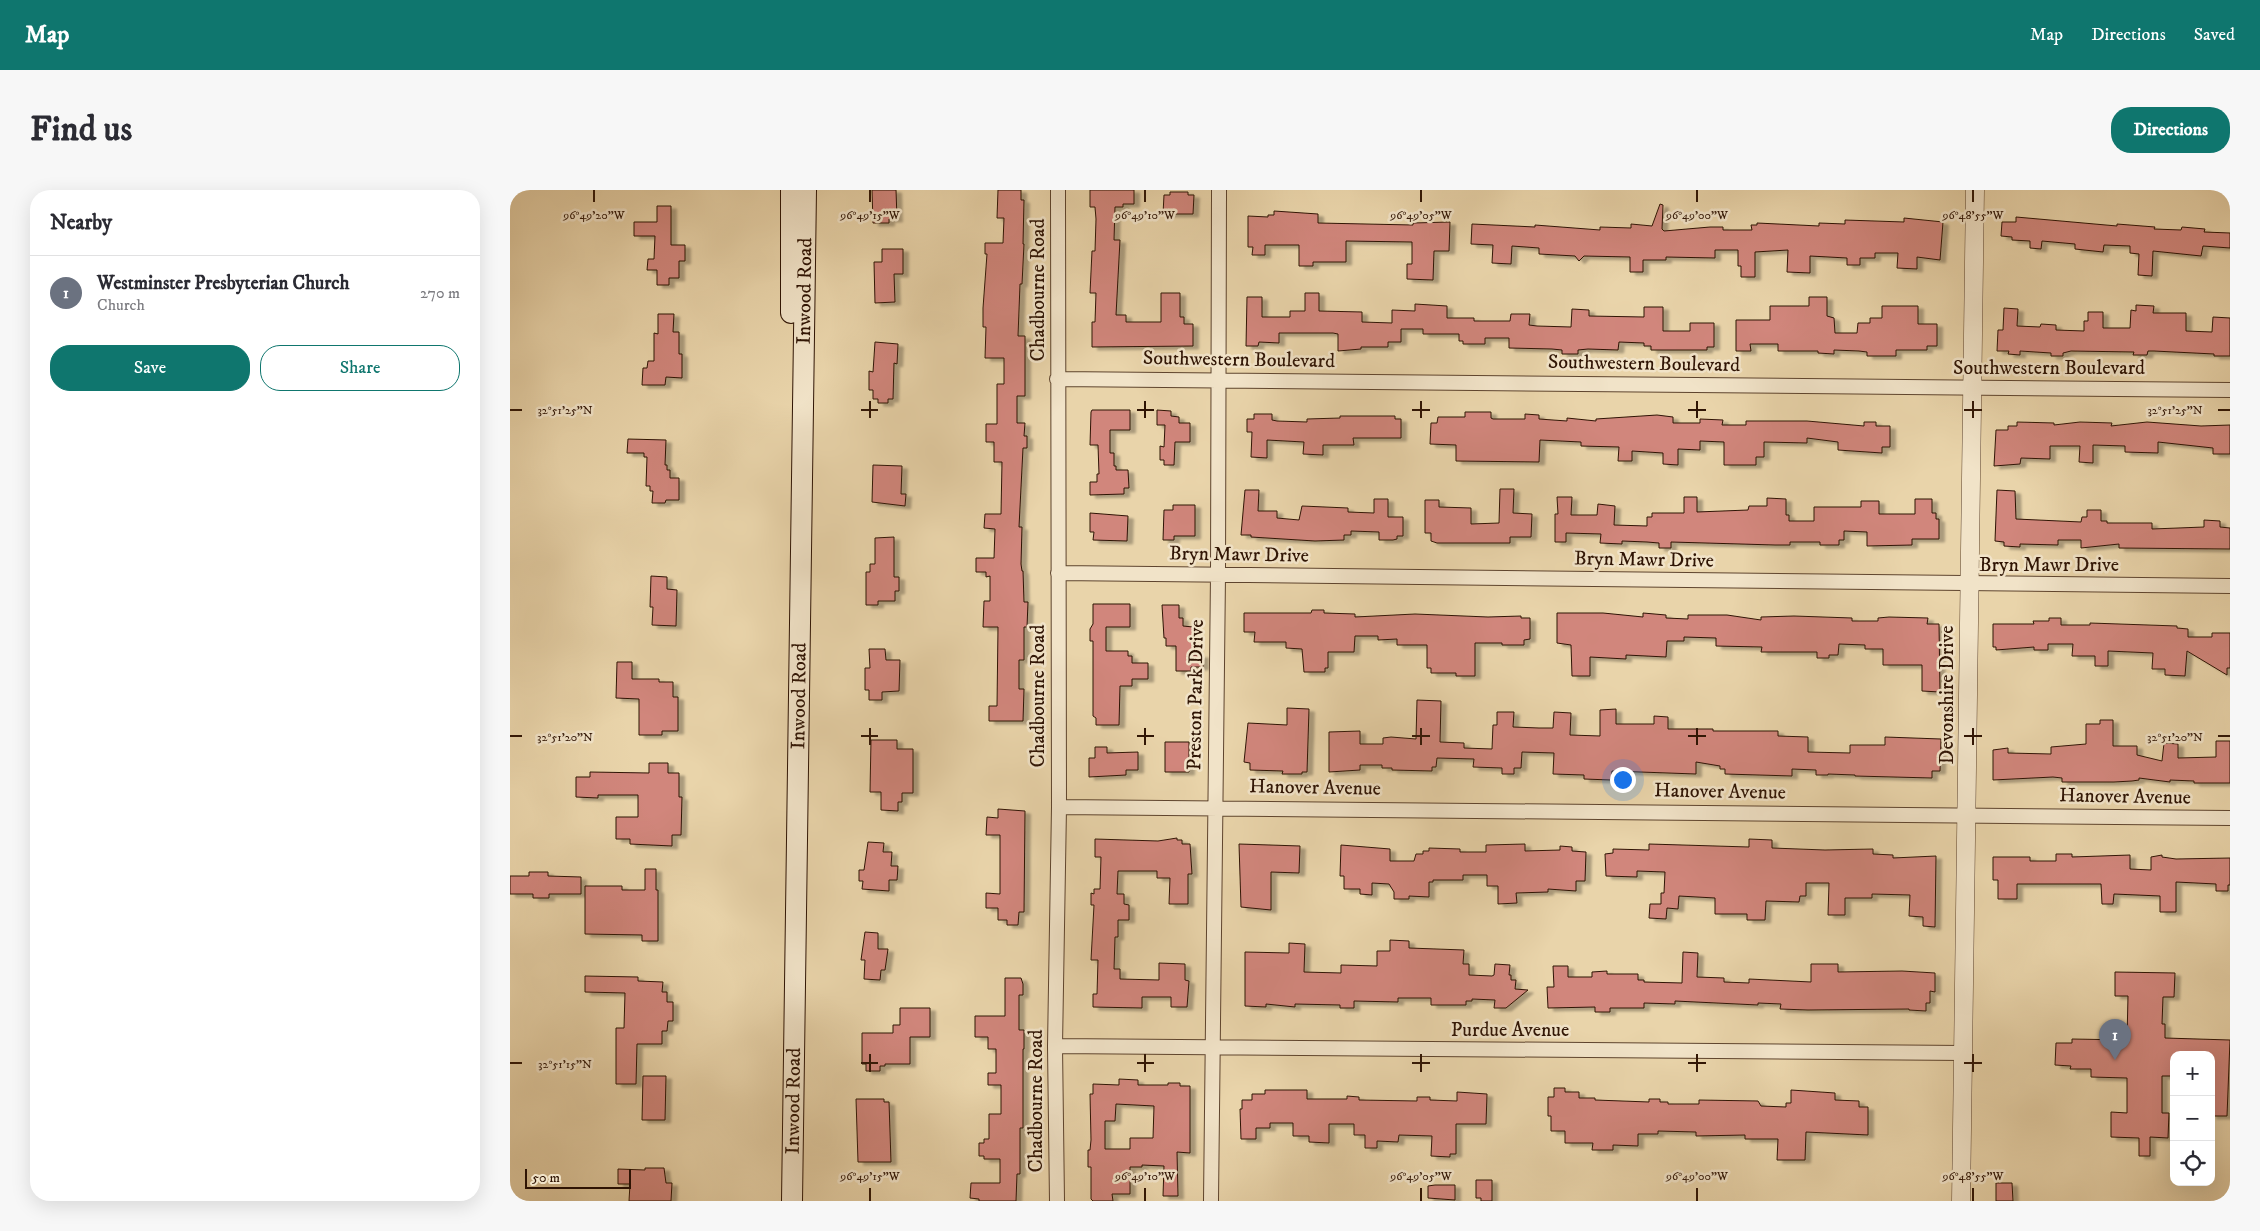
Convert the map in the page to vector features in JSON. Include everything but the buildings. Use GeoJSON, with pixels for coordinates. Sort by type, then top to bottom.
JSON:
{"type":"FeatureCollection","features":[{"type":"Feature","properties":{"kind":"main road","name":"Inwood Road"},"geometry":{"type":"LineString","coordinates":[[791,190],[796,440]]}},
{"type":"Feature","properties":{"kind":"main road","name":"Inwood Road"},"geometry":{"type":"LineString","coordinates":[[792,1201],[796,440],[806,190]]}},
{"type":"Feature","properties":{"kind":"main road","name":"Inwood Road"},"geometry":{"type":"LineString","coordinates":[[781,1201],[793,732]]}},
{"type":"Feature","properties":{"kind":"street","name":"Chadbourne Road"},"geometry":{"type":"LineString","coordinates":[[1057,1201],[1055,1046],[1059,807],[1058,190]]}},
{"type":"Feature","properties":{"kind":"street","name":"Preston Park Drive"},"geometry":{"type":"LineString","coordinates":[[1211,1201],[1218,575],[1219,190]]}},
{"type":"Feature","properties":{"kind":"street","name":"Devonshire Drive"},"geometry":{"type":"LineString","coordinates":[[1961,1201],[1968,814],[1969,584],[1975,190]]}},
{"type":"Feature","properties":{"kind":"street","name":"Southwestern Boulevard"},"geometry":{"type":"LineString","coordinates":[[1058,379],[2230,390]]}},
{"type":"Feature","properties":{"kind":"street","name":"Bryn Mawr Drive"},"geometry":{"type":"LineString","coordinates":[[1058,572],[2230,586]]}},
{"type":"Feature","properties":{"kind":"street","name":"Hanover Avenue"},"geometry":{"type":"LineString","coordinates":[[1059,807],[1968,814],[2230,818]]}},
{"type":"Feature","properties":{"kind":"street","name":"Purdue Avenue"},"geometry":{"type":"LineString","coordinates":[[1055,1046],[1964,1054]]}},
{"type":"Feature","properties":{"kind":"place","name":"Westminster Presbyterian Church"},"geometry":{"type":"Point","coordinates":[2115,1060]}}]}
